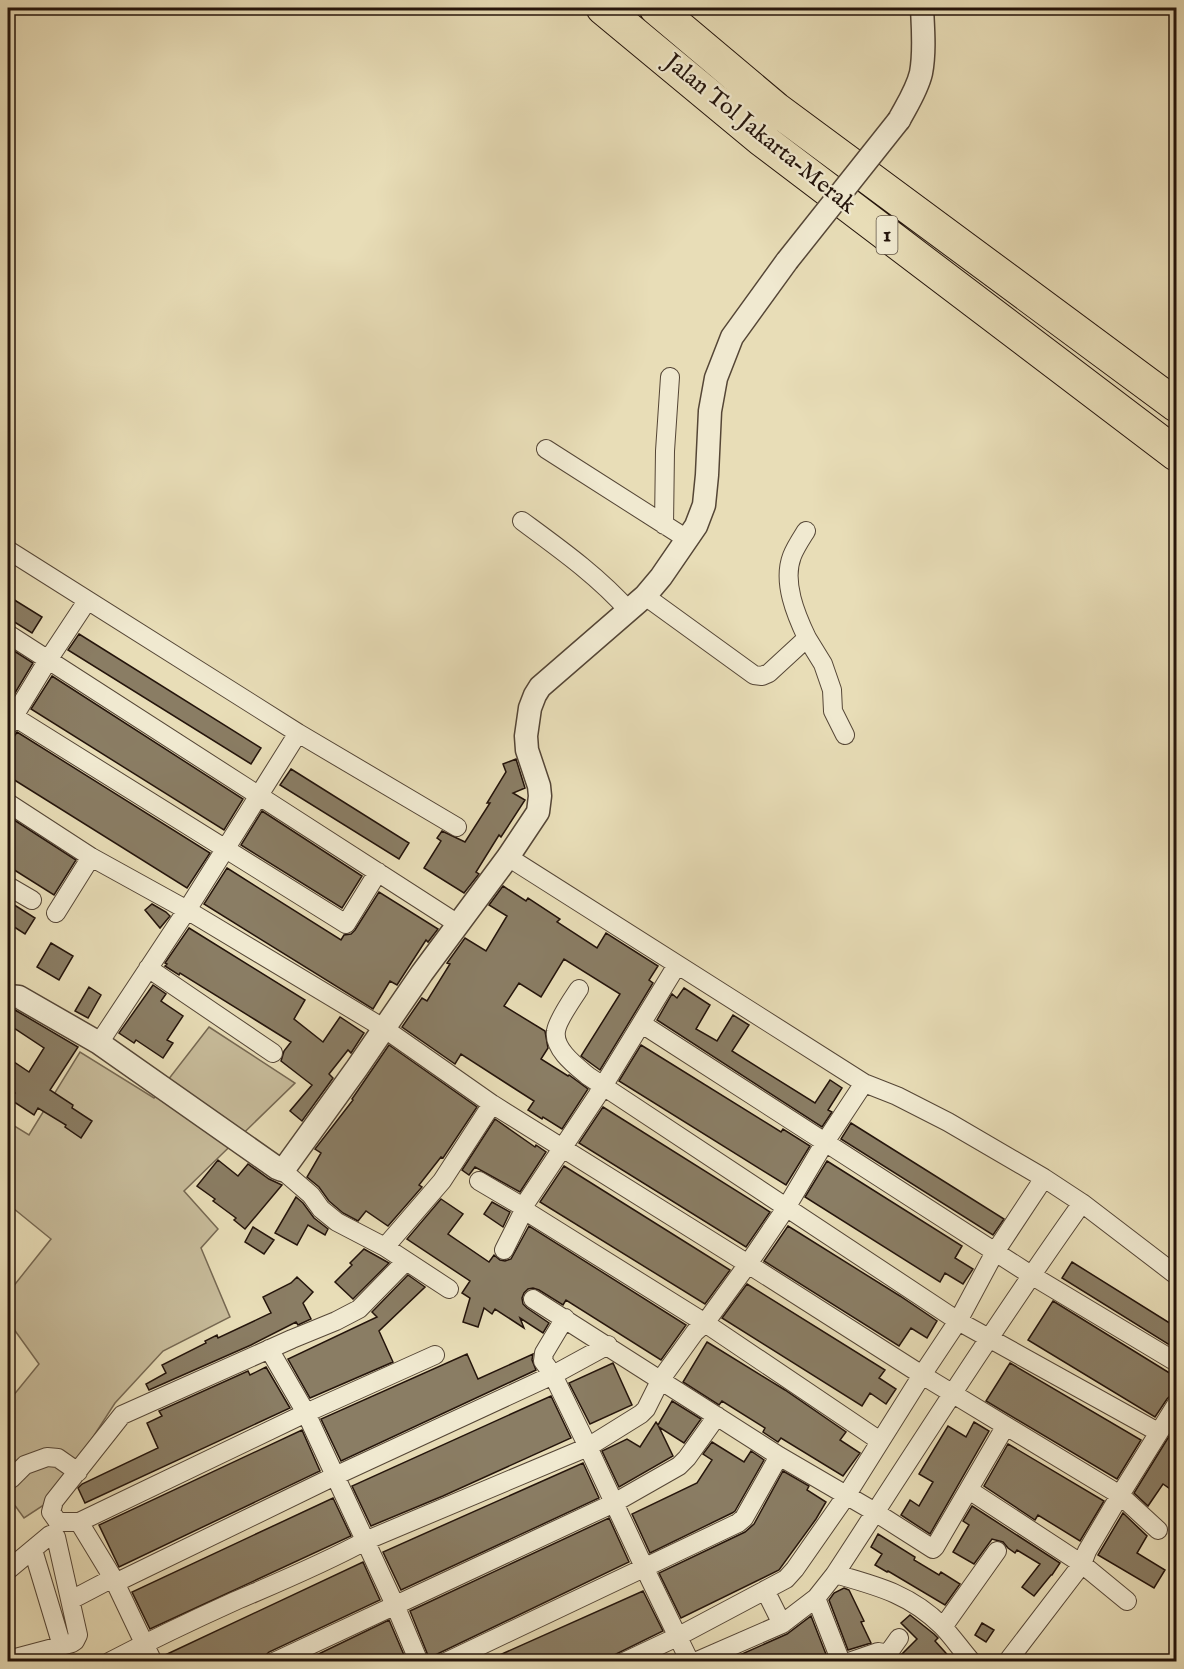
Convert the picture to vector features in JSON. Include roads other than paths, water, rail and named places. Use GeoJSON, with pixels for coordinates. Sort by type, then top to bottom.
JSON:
{"type":"FeatureCollection","features":[{"type":"Feature","properties":{"kind":"highway","name":"Jalan Tol Jakarta–Merak"},"geometry":{"type":"LineString","coordinates":[[603,8],[761,140],[1176,454]]}},
{"type":"Feature","properties":{"kind":"highway","name":"Jalan Tol Jakarta–Merak"},"geometry":{"type":"LineString","coordinates":[[656,8],[776,109],[1176,405]]}},
{"type":"Feature","properties":{"kind":"street"},"geometry":{"type":"LineString","coordinates":[[282,1170],[538,812],[540,807],[539,786],[527,750],[526,736],[530,708],[540,687],[637,603],[662,578],[696,526],[704,505],[710,411],[716,378],[732,336],[787,261],[899,120],[914,94],[921,73],[922,8]]}},
{"type":"Feature","properties":{"kind":"street"},"geometry":{"type":"LineString","coordinates":[[664,525],[665,451],[670,378]]}},
{"type":"Feature","properties":{"kind":"street"},"geometry":{"type":"LineString","coordinates":[[546,449],[687,539]]}},
{"type":"Feature","properties":{"kind":"street"},"geometry":{"type":"LineString","coordinates":[[522,521],[612,591],[637,603],[754,675],[769,674],[807,638]]}},
{"type":"Feature","properties":{"kind":"street"},"geometry":{"type":"LineString","coordinates":[[806,531],[792,557],[789,578],[791,594],[798,620],[823,664],[832,690],[833,711],[845,735]]}},
{"type":"Feature","properties":{"kind":"street"},"geometry":{"type":"LineString","coordinates":[[8,550],[298,733],[457,827]]}},
{"type":"Feature","properties":{"kind":"street"},"geometry":{"type":"LineString","coordinates":[[87,601],[10,719],[346,924],[378,872]]}},
{"type":"Feature","properties":{"kind":"street"},"geometry":{"type":"LineString","coordinates":[[8,634],[458,924]]}},
{"type":"Feature","properties":{"kind":"street"},"geometry":{"type":"LineString","coordinates":[[99,1043],[187,910],[298,733]]}},
{"type":"Feature","properties":{"kind":"street"},"geometry":{"type":"LineString","coordinates":[[8,803],[91,856],[187,910],[385,1029],[492,1104],[922,1375],[1120,1495],[1158,1530]]}},
{"type":"Feature","properties":{"kind":"street"},"geometry":{"type":"LineString","coordinates":[[56,913],[91,856]]}},
{"type":"Feature","properties":{"kind":"street"},"geometry":{"type":"LineString","coordinates":[[508,857],[864,1083],[897,1096],[948,1122],[1044,1178],[1082,1203],[1176,1275]]}},
{"type":"Feature","properties":{"kind":"street"},"geometry":{"type":"LineString","coordinates":[[8,886],[32,900]]}},
{"type":"Feature","properties":{"kind":"street"},"geometry":{"type":"LineString","coordinates":[[504,1250],[525,1204],[603,1086],[677,965]]}},
{"type":"Feature","properties":{"kind":"street"},"geometry":{"type":"LineString","coordinates":[[148,968],[273,1053]]}},
{"type":"Feature","properties":{"kind":"street"},"geometry":{"type":"LineString","coordinates":[[579,989],[556,1029],[556,1040],[574,1065],[958,1321],[1158,1432]]}},
{"type":"Feature","properties":{"kind":"street"},"geometry":{"type":"LineString","coordinates":[[8,996],[19,997],[99,1043],[282,1170],[337,1222],[385,1246],[449,1289]]}},
{"type":"Feature","properties":{"kind":"street"},"geometry":{"type":"LineString","coordinates":[[642,1024],[1031,1275],[1176,1362]]}},
{"type":"Feature","properties":{"kind":"street"},"geometry":{"type":"LineString","coordinates":[[110,1662],[145,1643],[336,1557],[365,1541],[588,1447],[641,1414],[646,1409],[661,1379],[695,1332],[705,1323],[786,1208],[825,1142],[864,1083]]}},
{"type":"Feature","properties":{"kind":"street"},"geometry":{"type":"LineString","coordinates":[[385,1246],[442,1181],[492,1104]]}},
{"type":"Feature","properties":{"kind":"street"},"geometry":{"type":"LineString","coordinates":[[624,1662],[765,1591],[786,1579],[795,1569],[846,1496],[958,1321],[995,1252],[1044,1178]]}},
{"type":"Feature","properties":{"kind":"street"},"geometry":{"type":"LineString","coordinates":[[479,1181],[705,1323],[880,1441]]}},
{"type":"Feature","properties":{"kind":"street"},"geometry":{"type":"LineString","coordinates":[[695,1662],[781,1623],[816,1598],[835,1574],[951,1393],[1082,1203]]}},
{"type":"Feature","properties":{"kind":"street"},"geometry":{"type":"LineString","coordinates":[[406,1261],[359,1309],[122,1415],[54,1501],[51,1512],[58,1521],[79,1522],[435,1354]]}},
{"type":"Feature","properties":{"kind":"street"},"geometry":{"type":"LineString","coordinates":[[533,1299],[779,1456],[933,1549],[1005,1426]]}},
{"type":"Feature","properties":{"kind":"street"},"geometry":{"type":"LineString","coordinates":[[565,1318],[543,1357],[543,1361],[553,1375],[690,1662]]}},
{"type":"Feature","properties":{"kind":"street"},"geometry":{"type":"LineString","coordinates":[[71,1600],[553,1375],[608,1345]]}},
{"type":"Feature","properties":{"kind":"street"},"geometry":{"type":"LineString","coordinates":[[269,1349],[306,1413],[419,1662]]}},
{"type":"Feature","properties":{"kind":"street"},"geometry":{"type":"LineString","coordinates":[[1007,1662],[1082,1564],[1087,1551],[1120,1495],[1176,1405]]}},
{"type":"Feature","properties":{"kind":"street"},"geometry":{"type":"LineString","coordinates":[[274,1662],[614,1503],[679,1466],[717,1416]]}},
{"type":"Feature","properties":{"kind":"street"},"geometry":{"type":"LineString","coordinates":[[446,1662],[742,1521],[779,1456]]}},
{"type":"Feature","properties":{"kind":"street"},"geometry":{"type":"LineString","coordinates":[[9,1480],[24,1465],[47,1458],[57,1458],[78,1472]]}},
{"type":"Feature","properties":{"kind":"street"},"geometry":{"type":"LineString","coordinates":[[969,1490],[1082,1564],[1127,1601]]}},
{"type":"Feature","properties":{"kind":"street"},"geometry":{"type":"LineString","coordinates":[[79,1522],[114,1580],[153,1662]]}},
{"type":"Feature","properties":{"kind":"street"},"geometry":{"type":"LineString","coordinates":[[8,1570],[53,1534],[56,1537],[78,1635],[75,1641],[62,1646],[8,1660]]}},
{"type":"Feature","properties":{"kind":"street"},"geometry":{"type":"LineString","coordinates":[[33,1550],[62,1646]]}},
{"type":"Feature","properties":{"kind":"street"},"geometry":{"type":"LineString","coordinates":[[943,1626],[997,1551]]}},
{"type":"Feature","properties":{"kind":"street"},"geometry":{"type":"LineString","coordinates":[[835,1574],[886,1589],[910,1601],[943,1626],[972,1662]]}},
{"type":"Feature","properties":{"kind":"street"},"geometry":{"type":"LineString","coordinates":[[765,1591],[781,1623]]}},
{"type":"Feature","properties":{"kind":"street"},"geometry":{"type":"LineString","coordinates":[[816,1598],[841,1662]]}},
{"type":"Feature","properties":{"kind":"street"},"geometry":{"type":"LineString","coordinates":[[849,1662],[878,1652],[885,1653],[889,1658],[899,1638]]}}]}
